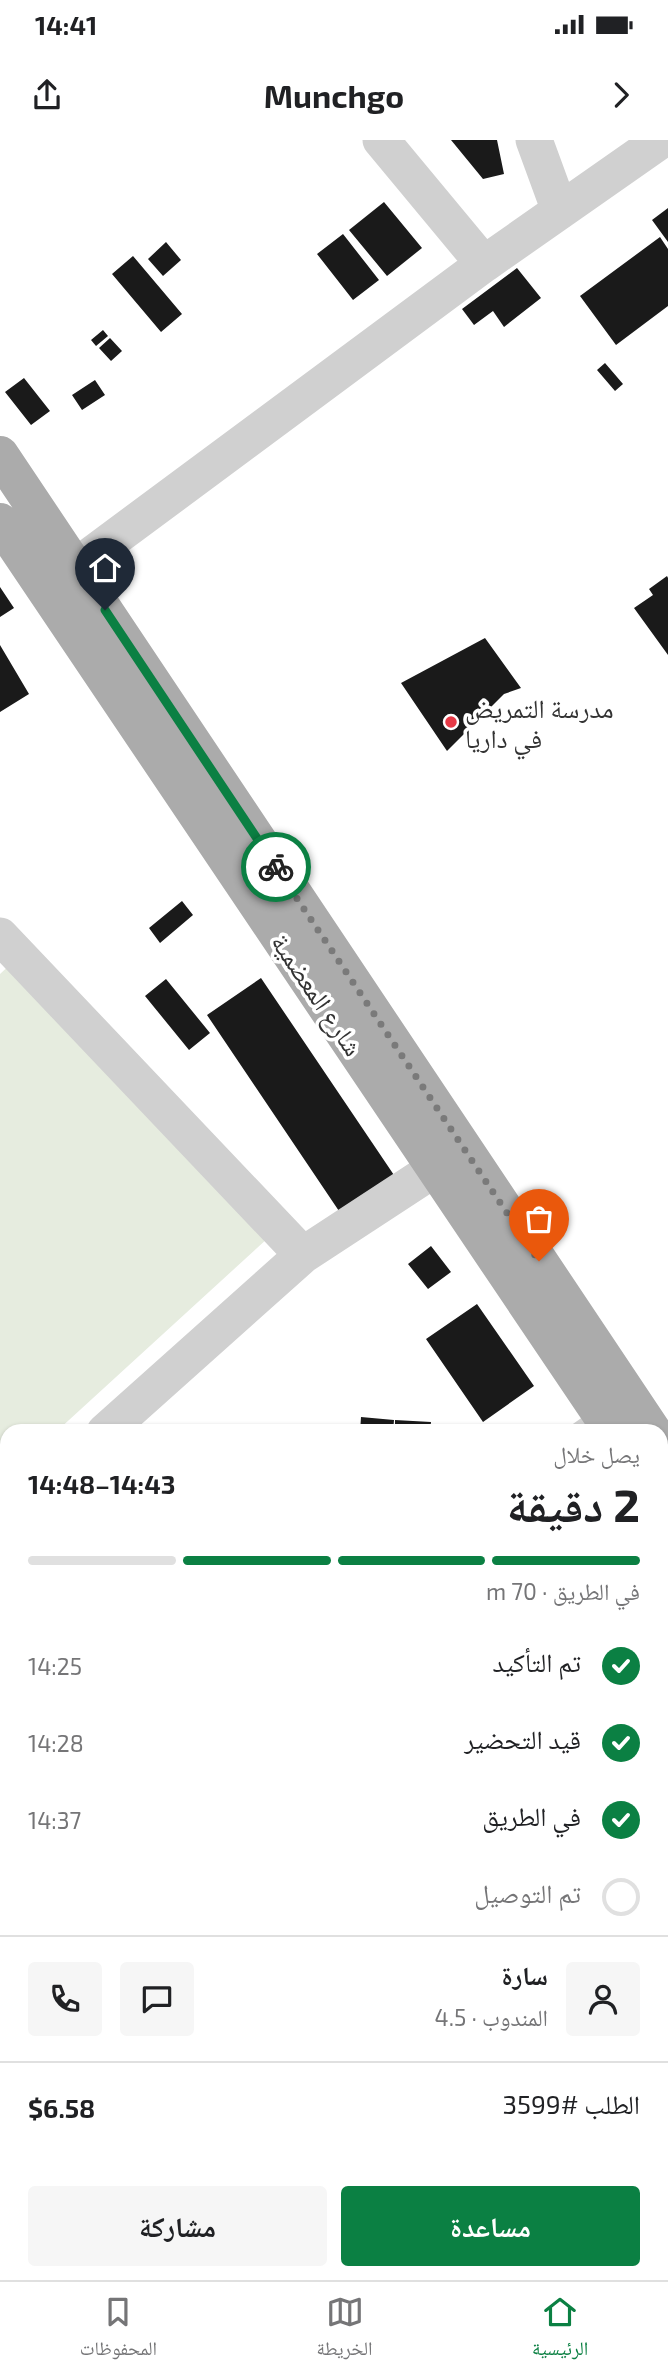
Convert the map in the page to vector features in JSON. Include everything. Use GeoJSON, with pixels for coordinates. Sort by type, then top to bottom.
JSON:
{"type":"FeatureCollection","features":[{"type":"Feature","properties":{"kind":"main road","name":"شارع المعضمية"},"geometry":{"type":"LineString","coordinates":[[0,455],[75,566],[436,1168],[596,1424]]}},
{"type":"Feature","properties":{"kind":"main road","name":"شارع المعضمية"},"geometry":{"type":"LineString","coordinates":[[0,522],[45,589],[251,862],[647,1424]]}},
{"type":"Feature","properties":{"kind":"street"},"geometry":{"type":"LineString","coordinates":[[381,140],[484,264]]}},
{"type":"Feature","properties":{"kind":"street"},"geometry":{"type":"LineString","coordinates":[[534,140],[560,211]]}},
{"type":"Feature","properties":{"kind":"street"},"geometry":{"type":"LineString","coordinates":[[45,589],[484,264],[661,140]]}},
{"type":"Feature","properties":{"kind":"street"},"geometry":{"type":"LineString","coordinates":[[0,936],[303,1255]]}},
{"type":"Feature","properties":{"kind":"street"},"geometry":{"type":"LineString","coordinates":[[114,1424],[303,1255],[436,1168]]}},
{"type":"Feature","properties":{"kind":"shaded area"},"geometry":{"type":"Polygon","coordinates":[[[15,960],[268,1238],[65,1424],[0,1424],[0,974],[15,960]]]}},
{"type":"Feature","properties":{"kind":"building"},"geometry":{"type":"Polygon","coordinates":[[[451,140],[497,140],[504,174],[483,179],[451,140]]]}},
{"type":"Feature","properties":{"kind":"building"},"geometry":{"type":"Polygon","coordinates":[[[384,202],[422,248],[387,276],[349,230],[384,202]]]}},
{"type":"Feature","properties":{"kind":"building"},"geometry":{"type":"Polygon","coordinates":[[[668,208],[668,242],[652,220],[668,208]]]}},
{"type":"Feature","properties":{"kind":"building"},"geometry":{"type":"Polygon","coordinates":[[[343,234],[379,280],[353,300],[317,254],[343,234]]]}},
{"type":"Feature","properties":{"kind":"building"},"geometry":{"type":"Polygon","coordinates":[[[660,237],[668,249],[668,306],[616,345],[580,296],[660,237]]]}},
{"type":"Feature","properties":{"kind":"building"},"geometry":{"type":"Polygon","coordinates":[[[166,242],[181,260],[163,276],[148,259],[166,242]]]}},
{"type":"Feature","properties":{"kind":"building"},"geometry":{"type":"Polygon","coordinates":[[[133,256],[182,314],[161,332],[112,274],[133,256]]]}},
{"type":"Feature","properties":{"kind":"building"},"geometry":{"type":"Polygon","coordinates":[[[517,268],[541,298],[504,327],[493,311],[474,325],[462,309],[517,268]]]}},
{"type":"Feature","properties":{"kind":"building"},"geometry":{"type":"Polygon","coordinates":[[[103,330],[108,336],[96,346],[91,340],[103,330]]]}},
{"type":"Feature","properties":{"kind":"building"},"geometry":{"type":"Polygon","coordinates":[[[110,338],[122,351],[111,361],[99,348],[110,338]]]}},
{"type":"Feature","properties":{"kind":"building"},"geometry":{"type":"Polygon","coordinates":[[[605,363],[623,384],[615,391],[597,370],[605,363]]]}},
{"type":"Feature","properties":{"kind":"building"},"geometry":{"type":"Polygon","coordinates":[[[24,378],[50,411],[31,425],[5,392],[24,378]]]}},
{"type":"Feature","properties":{"kind":"building"},"geometry":{"type":"Polygon","coordinates":[[[95,380],[105,395],[82,410],[72,395],[95,380]]]}},
{"type":"Feature","properties":{"kind":"building"},"geometry":{"type":"Polygon","coordinates":[[[667,576],[668,655],[634,608],[653,595],[649,589],[667,576]]]}},
{"type":"Feature","properties":{"kind":"building"},"geometry":{"type":"Polygon","coordinates":[[[0,587],[14,608],[0,617],[0,587]]]}},
{"type":"Feature","properties":{"kind":"building"},"geometry":{"type":"Polygon","coordinates":[[[485,638],[521,688],[504,694],[447,751],[401,683],[485,638]]]}},
{"type":"Feature","properties":{"kind":"building"},"geometry":{"type":"Polygon","coordinates":[[[0,645],[29,694],[0,712],[0,645]]]}},
{"type":"Feature","properties":{"kind":"building"},"geometry":{"type":"Polygon","coordinates":[[[182,901],[193,915],[160,943],[149,928],[182,901]]]}},
{"type":"Feature","properties":{"kind":"building"},"geometry":{"type":"Polygon","coordinates":[[[261,978],[398,1181],[343,1217],[207,1015],[261,978]]]}},
{"type":"Feature","properties":{"kind":"building"},"geometry":{"type":"Polygon","coordinates":[[[166,979],[210,1033],[189,1050],[145,996],[166,979]]]}},
{"type":"Feature","properties":{"kind":"building"},"geometry":{"type":"Polygon","coordinates":[[[431,1246],[451,1272],[428,1289],[408,1264],[431,1246]]]}},
{"type":"Feature","properties":{"kind":"building"},"geometry":{"type":"Polygon","coordinates":[[[477,1304],[534,1386],[483,1422],[426,1339],[477,1304]]]}},
{"type":"Feature","properties":{"kind":"building"},"geometry":{"type":"Polygon","coordinates":[[[361,1417],[394,1420],[394,1424],[361,1424],[361,1417]]]}},
{"type":"Feature","properties":{"kind":"building"},"geometry":{"type":"Polygon","coordinates":[[[395,1420],[431,1422],[431,1424],[395,1424],[395,1420]]]}},
{"type":"Feature","properties":{"kind":"way so far"},"geometry":{"type":"LineString","coordinates":[[276,867],[539,1261]]}},
{"type":"Feature","properties":{"kind":"place","name":"مدرسة التمريض في داريا"},"geometry":{"type":"Point","coordinates":[451,722]}},
{"type":"Feature","properties":{"kind":"route"},"geometry":{"type":"LineString","coordinates":[[105,610],[276,867]]}}]}
